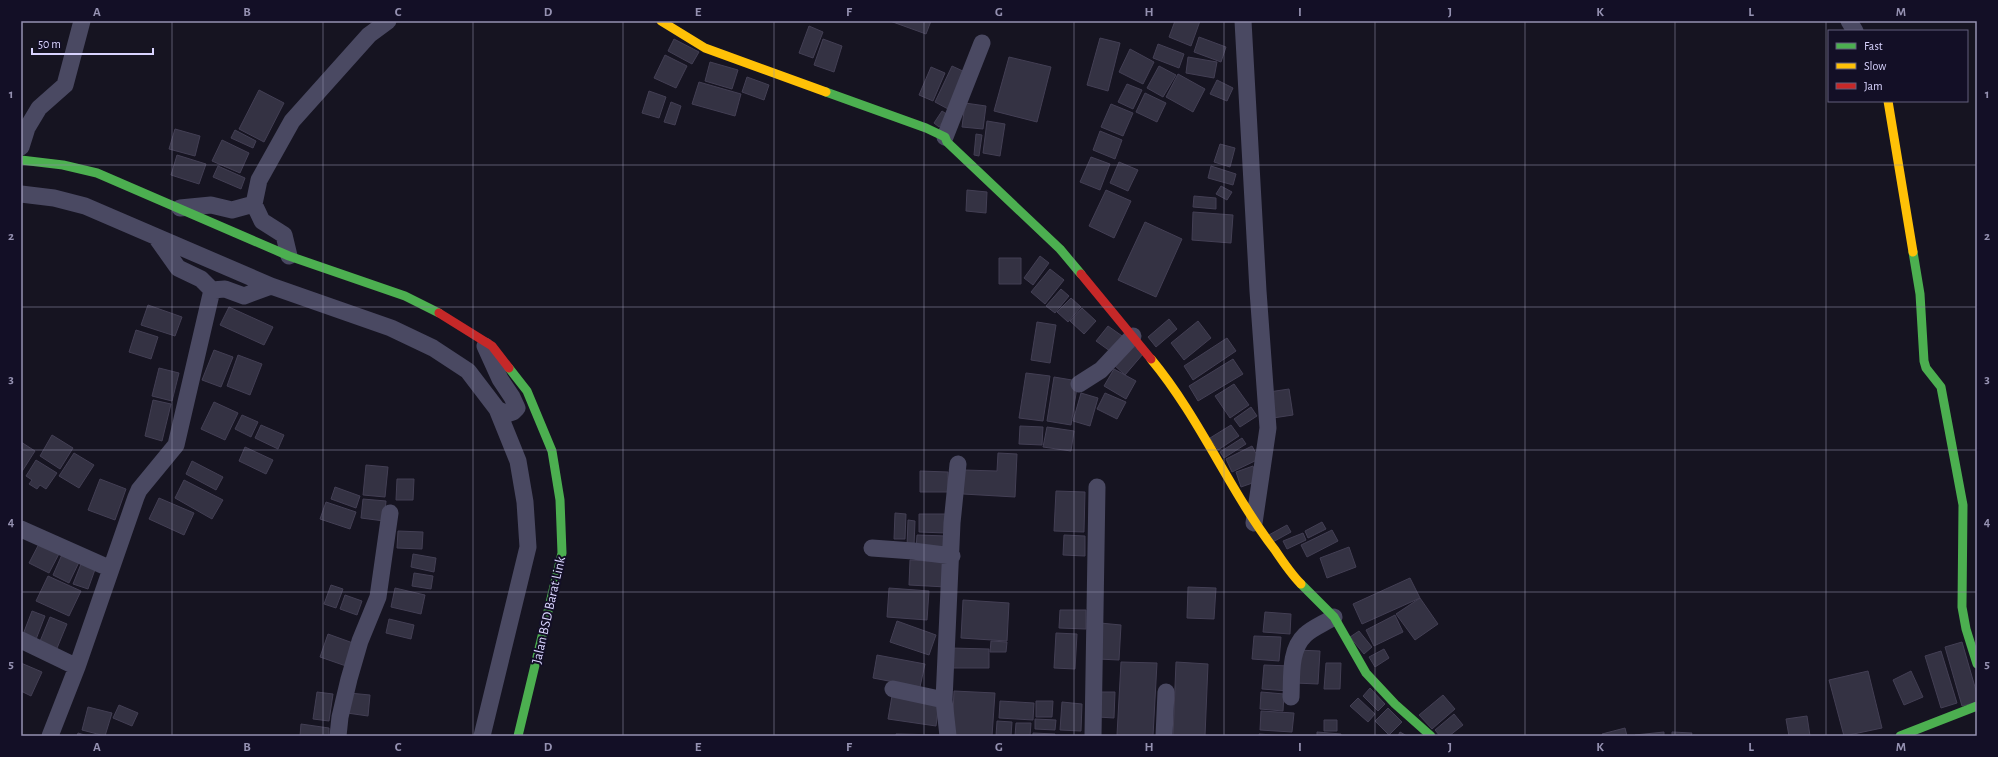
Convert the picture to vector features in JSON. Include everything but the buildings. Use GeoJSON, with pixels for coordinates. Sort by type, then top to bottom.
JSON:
{"type":"FeatureCollection","features":[{"type":"Feature","properties":{"kind":"street"},"geometry":{"type":"LineString","coordinates":[[21,146],[27,128],[39,108],[65,85],[82,21]]}},
{"type":"Feature","properties":{"kind":"street"},"geometry":{"type":"LineString","coordinates":[[289,256],[284,235],[262,221],[254,204],[260,180],[292,121],[370,36],[388,21]]}},
{"type":"Feature","properties":{"kind":"street"},"geometry":{"type":"LineString","coordinates":[[661,21],[705,48],[926,128],[945,137],[948,142],[1060,249],[1133,336],[1162,372],[1203,434],[1254,523],[1298,581],[1334,617],[1366,673],[1395,704],[1431,736]]}},
{"type":"Feature","properties":{"kind":"street"},"geometry":{"type":"LineString","coordinates":[[1243,21],[1258,291],[1268,428],[1254,523]]}},
{"type":"Feature","properties":{"kind":"street"},"geometry":{"type":"LineString","coordinates":[[1849,21],[1855,30]]}},
{"type":"Feature","properties":{"kind":"street"},"geometry":{"type":"LineString","coordinates":[[945,137],[982,43]]}},
{"type":"Feature","properties":{"kind":"street"},"geometry":{"type":"LineString","coordinates":[[1888,102],[1920,294],[1924,361],[1926,368],[1941,387],[1963,505],[1962,607],[1966,629],[1977,664]]}},
{"type":"Feature","properties":{"kind":"street","name":"Jalan BSD Barat Link"},"geometry":{"type":"LineString","coordinates":[[21,160],[63,165],[96,173],[289,256],[405,296],[450,318],[492,346],[527,391],[552,451],[560,500],[562,553],[518,736]]}},
{"type":"Feature","properties":{"kind":"street"},"geometry":{"type":"LineString","coordinates":[[21,194],[54,198],[85,206],[271,286],[391,328],[433,348],[468,372],[497,409],[518,461],[525,502],[528,547],[482,736]]}},
{"type":"Feature","properties":{"kind":"street"},"geometry":{"type":"LineString","coordinates":[[180,208],[211,206],[232,210],[254,204]]}},
{"type":"Feature","properties":{"kind":"street"},"geometry":{"type":"LineString","coordinates":[[156,237],[178,268],[201,279],[212,290],[225,290],[244,296],[271,286]]}},
{"type":"Feature","properties":{"kind":"street"},"geometry":{"type":"LineString","coordinates":[[50,736],[77,667],[139,490],[176,445],[212,290]]}},
{"type":"Feature","properties":{"kind":"street"},"geometry":{"type":"LineString","coordinates":[[1079,384],[1101,370],[1133,336]]}},
{"type":"Feature","properties":{"kind":"street"},"geometry":{"type":"LineString","coordinates":[[481,339],[500,379],[512,397],[517,408],[513,412],[506,414],[497,409]]}},
{"type":"Feature","properties":{"kind":"street"},"geometry":{"type":"LineString","coordinates":[[948,736],[944,700],[952,556],[952,523],[958,464]]}},
{"type":"Feature","properties":{"kind":"street"},"geometry":{"type":"LineString","coordinates":[[1092,736],[1097,487]]}},
{"type":"Feature","properties":{"kind":"street"},"geometry":{"type":"LineString","coordinates":[[338,736],[340,717],[349,679],[360,641],[378,597],[390,513]]}},
{"type":"Feature","properties":{"kind":"street"},"geometry":{"type":"LineString","coordinates":[[21,529],[111,569]]}},
{"type":"Feature","properties":{"kind":"street"},"geometry":{"type":"LineString","coordinates":[[872,548],[913,550],[952,556]]}},
{"type":"Feature","properties":{"kind":"street"},"geometry":{"type":"LineString","coordinates":[[1291,697],[1293,656],[1297,647],[1304,635],[1334,617]]}},
{"type":"Feature","properties":{"kind":"street"},"geometry":{"type":"LineString","coordinates":[[21,640],[77,667]]}},
{"type":"Feature","properties":{"kind":"street"},"geometry":{"type":"LineString","coordinates":[[893,689],[944,700]]}},
{"type":"Feature","properties":{"kind":"street"},"geometry":{"type":"LineString","coordinates":[[1164,736],[1166,692]]}},
{"type":"Feature","properties":{"kind":"street"},"geometry":{"type":"LineString","coordinates":[[1900,736],[1916,733],[1977,706]]}},
{"type":"Feature","properties":{"kind":"traffic: fast"},"geometry":{"type":"LineString","coordinates":[[826,92],[926,128],[945,137],[947,142],[1060,249],[1081,274]]}},
{"type":"Feature","properties":{"kind":"traffic: fast"},"geometry":{"type":"LineString","coordinates":[[21,160],[63,165],[97,173],[289,256],[405,296],[439,313]]}},
{"type":"Feature","properties":{"kind":"traffic: fast"},"geometry":{"type":"LineString","coordinates":[[1913,252],[1920,294],[1924,361],[1926,368],[1941,387],[1963,505],[1962,607],[1966,629],[1977,664]]}},
{"type":"Feature","properties":{"kind":"traffic: fast"},"geometry":{"type":"LineString","coordinates":[[509,368],[527,391],[552,451],[560,500],[562,553],[518,736]]}},
{"type":"Feature","properties":{"kind":"traffic: fast"},"geometry":{"type":"LineString","coordinates":[[1301,584],[1334,617],[1366,673],[1395,704],[1431,736]]}},
{"type":"Feature","properties":{"kind":"traffic: fast"},"geometry":{"type":"LineString","coordinates":[[1900,736],[1977,706]]}},
{"type":"Feature","properties":{"kind":"traffic: slow"},"geometry":{"type":"LineString","coordinates":[[661,21],[705,48],[826,92]]}},
{"type":"Feature","properties":{"kind":"traffic: slow"},"geometry":{"type":"LineString","coordinates":[[1888,102],[1913,252]]}},
{"type":"Feature","properties":{"kind":"traffic: slow"},"geometry":{"type":"LineString","coordinates":[[1151,359],[1185,405],[1258,527],[1287,568],[1301,584]]}},
{"type":"Feature","properties":{"kind":"traffic: jam"},"geometry":{"type":"LineString","coordinates":[[1081,274],[1151,359]]}},
{"type":"Feature","properties":{"kind":"traffic: jam"},"geometry":{"type":"LineString","coordinates":[[439,313],[492,346],[509,368]]}}]}
